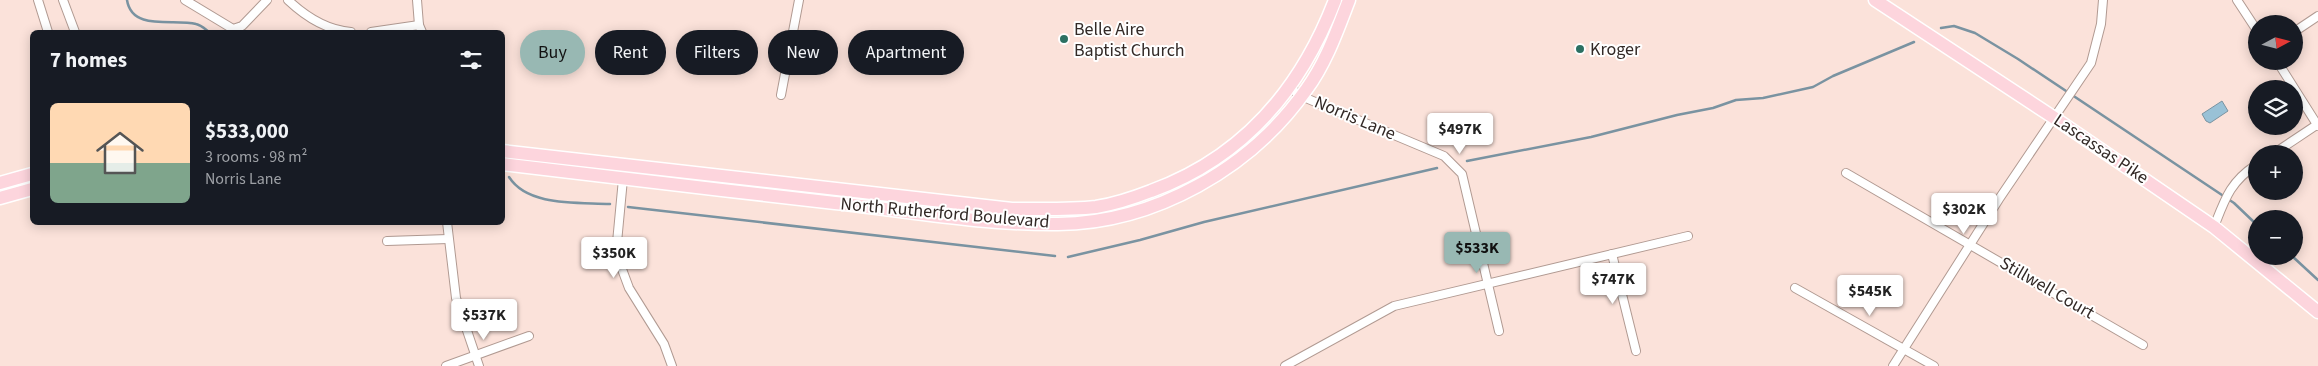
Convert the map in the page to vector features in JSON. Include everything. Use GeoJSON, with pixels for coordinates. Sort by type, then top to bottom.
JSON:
{"type":"FeatureCollection","features":[{"type":"Feature","properties":{"kind":"main road","name":"North Rutherford Boulevard"},"geometry":{"type":"LineString","coordinates":[[505,151],[1012,209],[1058,210],[1097,207],[1132,198],[1173,183],[1235,146],[1264,120],[1289,86],[1310,55],[1335,0]]}},
{"type":"Feature","properties":{"kind":"main road","name":"North Rutherford Boulevard"},"geometry":{"type":"LineString","coordinates":[[505,164],[1013,222],[1060,224],[1097,220],[1139,210],[1173,198],[1219,174],[1253,148],[1281,121],[1301,96],[1330,49],[1349,0]]}},
{"type":"Feature","properties":{"kind":"main road","name":"Lascassas Pike"},"geometry":{"type":"LineString","coordinates":[[1875,0],[2053,117],[2214,227],[2318,312]]}},
{"type":"Feature","properties":{"kind":"main road"},"geometry":{"type":"LineString","coordinates":[[0,183],[30,175]]}},
{"type":"Feature","properties":{"kind":"main road"},"geometry":{"type":"LineString","coordinates":[[0,198],[30,190]]}},
{"type":"Feature","properties":{"kind":"street"},"geometry":{"type":"LineString","coordinates":[[38,0],[47,30]]}},
{"type":"Feature","properties":{"kind":"street"},"geometry":{"type":"LineString","coordinates":[[63,0],[64,8],[73,30]]}},
{"type":"Feature","properties":{"kind":"street"},"geometry":{"type":"LineString","coordinates":[[185,0],[233,29],[242,26],[268,0]]}},
{"type":"Feature","properties":{"kind":"street"},"geometry":{"type":"LineString","coordinates":[[288,0],[307,18],[337,30]]}},
{"type":"Feature","properties":{"kind":"street"},"geometry":{"type":"LineString","coordinates":[[404,30],[421,29],[417,0]]}},
{"type":"Feature","properties":{"kind":"street"},"geometry":{"type":"LineString","coordinates":[[781,95],[799,0]]}},
{"type":"Feature","properties":{"kind":"street"},"geometry":{"type":"LineString","coordinates":[[1893,366],[2053,117],[2091,63],[2101,24],[2103,0]]}},
{"type":"Feature","properties":{"kind":"street"},"geometry":{"type":"LineString","coordinates":[[2237,0],[2248,17]]}},
{"type":"Feature","properties":{"kind":"street"},"geometry":{"type":"LineString","coordinates":[[2303,26],[2318,16]]}},
{"type":"Feature","properties":{"kind":"street"},"geometry":{"type":"LineString","coordinates":[[2283,70],[2318,125],[2287,145]]}},
{"type":"Feature","properties":{"kind":"street","name":"Norris Lane"},"geometry":{"type":"LineString","coordinates":[[1289,86],[1301,96],[1444,156],[1462,174],[1499,331]]}},
{"type":"Feature","properties":{"kind":"street"},"geometry":{"type":"LineString","coordinates":[[2214,227],[2230,187],[2248,170]]}},
{"type":"Feature","properties":{"kind":"street","name":"Stillwell Court"},"geometry":{"type":"LineString","coordinates":[[1846,173],[1972,244],[2143,345]]}},
{"type":"Feature","properties":{"kind":"street"},"geometry":{"type":"LineString","coordinates":[[623,179],[616,253],[629,288],[664,344],[672,366]]}},
{"type":"Feature","properties":{"kind":"street"},"geometry":{"type":"LineString","coordinates":[[448,225],[448,239],[456,298],[479,366]]}},
{"type":"Feature","properties":{"kind":"street"},"geometry":{"type":"LineString","coordinates":[[1285,366],[1394,306],[1688,236]]}},
{"type":"Feature","properties":{"kind":"street"},"geometry":{"type":"LineString","coordinates":[[387,240],[448,239]]}},
{"type":"Feature","properties":{"kind":"street"},"geometry":{"type":"LineString","coordinates":[[1612,254],[1636,351]]}},
{"type":"Feature","properties":{"kind":"street"},"geometry":{"type":"LineString","coordinates":[[1795,288],[1934,366]]}},
{"type":"Feature","properties":{"kind":"street"},"geometry":{"type":"LineString","coordinates":[[446,366],[529,336]]}},
{"type":"Feature","properties":{"kind":"water"},"geometry":{"type":"Polygon","coordinates":[[[2222,101],[2228,111],[2210,123],[2206,121],[2202,114],[2222,101]]]}},
{"type":"Feature","properties":{"kind":"waterway"},"geometry":{"type":"LineString","coordinates":[[127,0],[131,10],[145,20],[196,24],[206,30]]}},
{"type":"Feature","properties":{"kind":"waterway"},"geometry":{"type":"LineString","coordinates":[[1941,28],[1954,26],[1975,33],[2018,59],[2234,203],[2248,216]]}},
{"type":"Feature","properties":{"kind":"waterway"},"geometry":{"type":"LineString","coordinates":[[1467,161],[1591,137],[1677,115],[1713,108],[1736,100],[1763,98],[1813,87],[1833,76],[1914,42]]}},
{"type":"Feature","properties":{"kind":"waterway"},"geometry":{"type":"LineString","coordinates":[[1068,257],[1204,222],[1437,168]]}},
{"type":"Feature","properties":{"kind":"waterway"},"geometry":{"type":"LineString","coordinates":[[509,177],[517,187],[528,194],[541,198],[555,201],[610,204]]}},
{"type":"Feature","properties":{"kind":"waterway"},"geometry":{"type":"LineString","coordinates":[[628,207],[1055,256]]}},
{"type":"Feature","properties":{"kind":"waterway"},"geometry":{"type":"LineString","coordinates":[[2302,265],[2318,280]]}},
{"type":"Feature","properties":{"kind":"place","name":"Belle Aire Baptist Church"},"geometry":{"type":"Point","coordinates":[1064,39]}},
{"type":"Feature","properties":{"kind":"place","name":"Kroger"},"geometry":{"type":"Point","coordinates":[1580,49]}}]}
